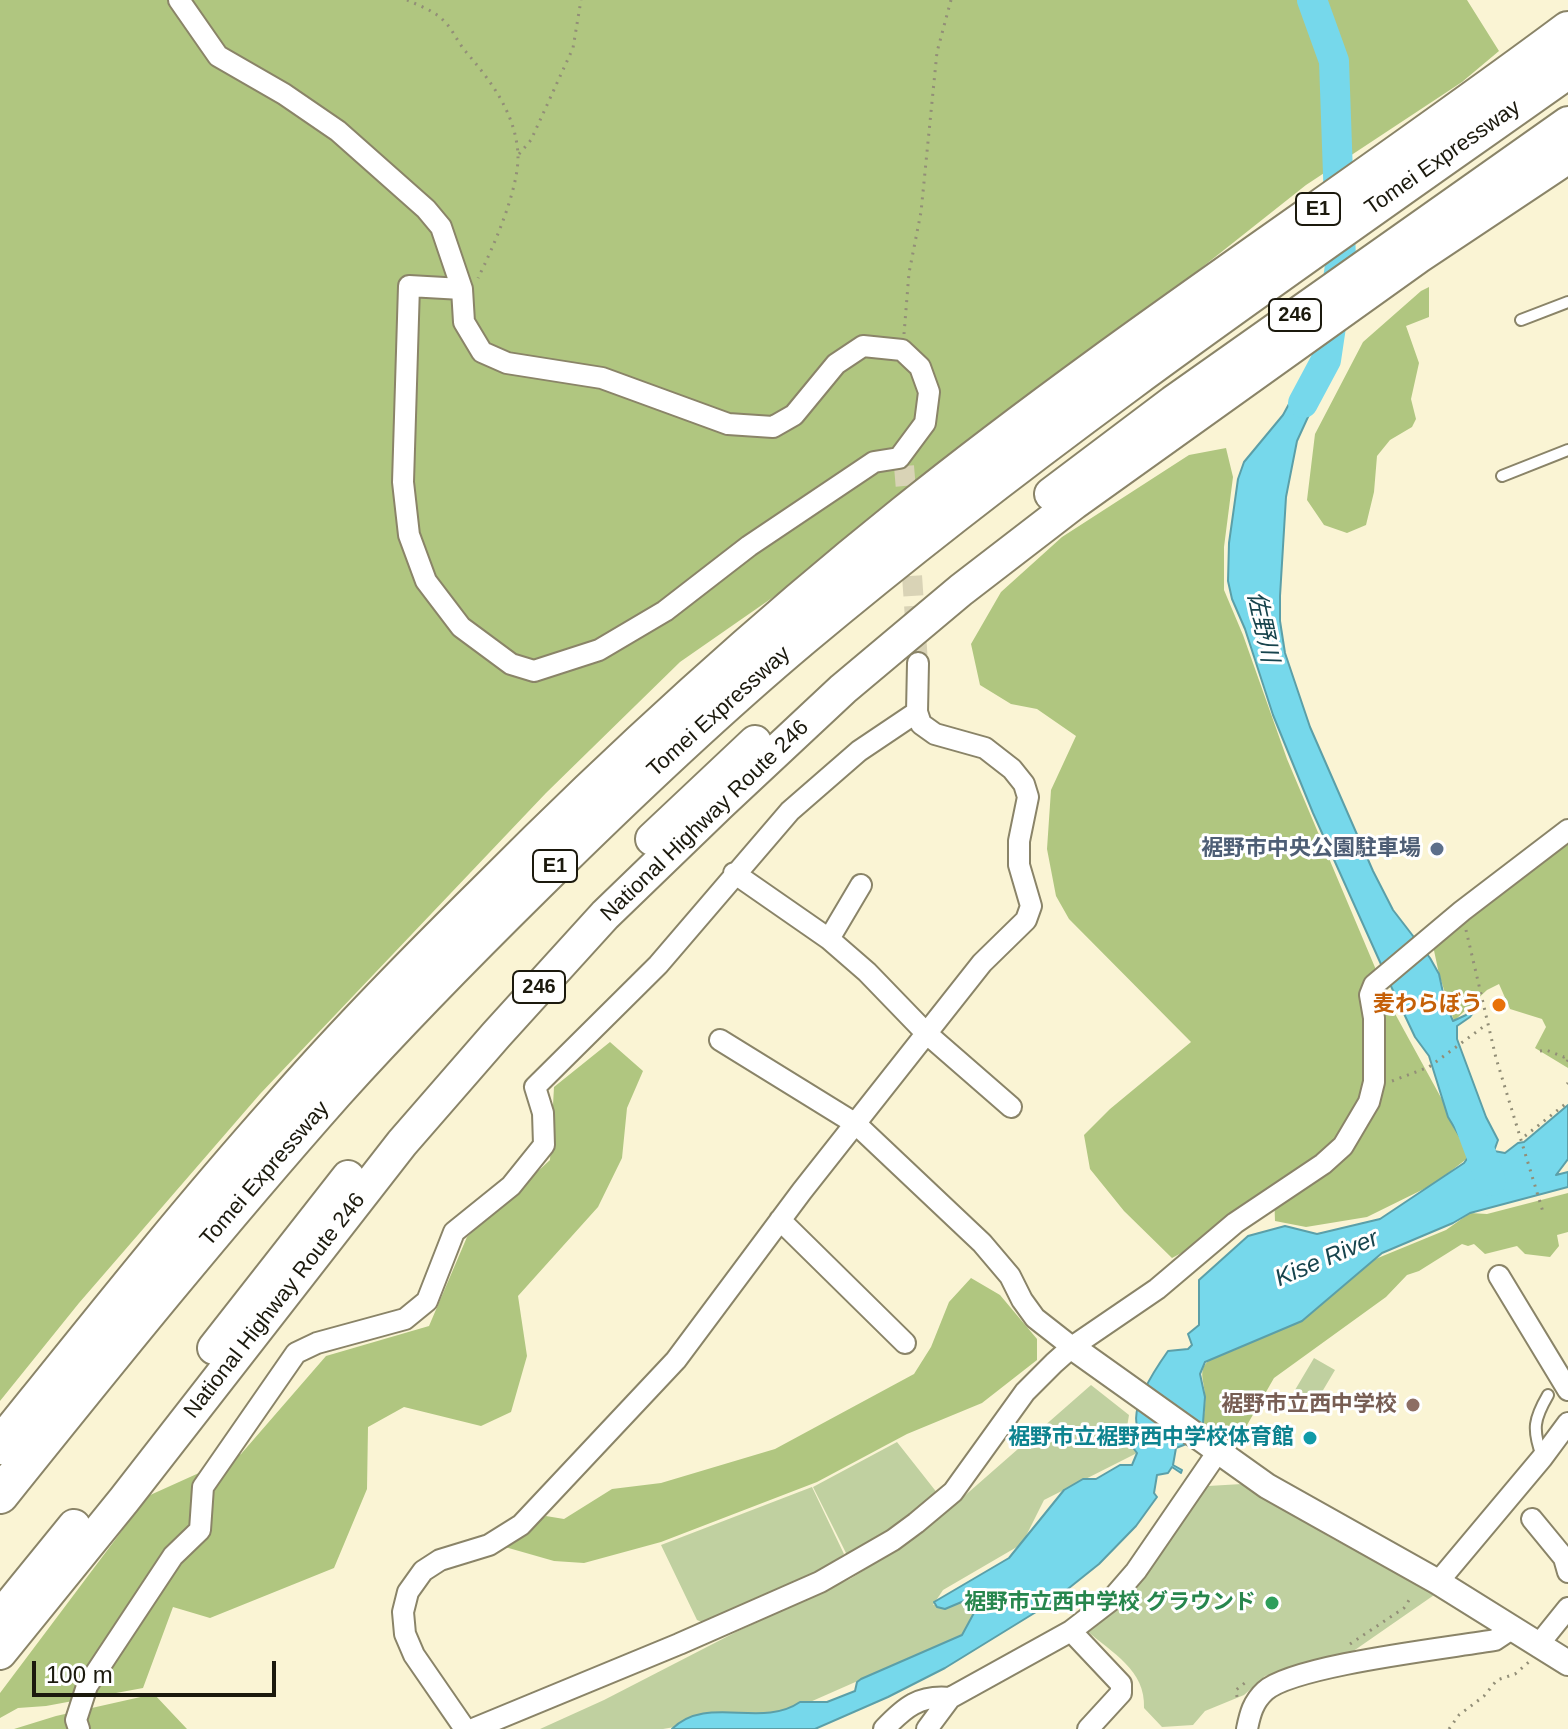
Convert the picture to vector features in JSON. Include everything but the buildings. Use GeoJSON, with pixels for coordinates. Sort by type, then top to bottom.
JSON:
{"type":"FeatureCollection","features":[{"type":"Feature","properties":{"kind":"highway","name":"Tomei Expressway"},"geometry":{"type":"LineString","coordinates":[[0,1446],[280,1107],[425,952],[557,820],[740,653],[905,513],[1049,402],[1568,30]]}},
{"type":"Feature","properties":{"kind":"highway","name":"Tomei Expressway"},"geometry":{"type":"LineString","coordinates":[[0,1495],[109,1359],[336,1091],[436,983],[672,753],[800,640],[1007,473],[1201,330],[1568,70]]}},
{"type":"Feature","properties":{"kind":"highway","name":"National Highway Route 246"},"geometry":{"type":"LineString","coordinates":[[0,1617],[111,1482],[388,1126],[479,1020],[590,899],[829,672],[954,568],[1179,414],[1418,242],[1568,123]]}},
{"type":"Feature","properties":{"kind":"highway","name":"National Highway Route 246"},"geometry":{"type":"LineString","coordinates":[[1418,242],[1568,157]]}},
{"type":"Feature","properties":{"kind":"highway","name":"National Highway Route 246"},"geometry":{"type":"LineString","coordinates":[[0,1653],[124,1500],[402,1143],[605,915],[843,689],[1179,414]]}},
{"type":"Feature","properties":{"kind":"street"},"geometry":{"type":"LineString","coordinates":[[179,0],[218,56],[284,94],[338,131],[426,209],[441,227],[468,287],[464,322],[482,352],[507,363],[602,378],[728,424],[773,427],[794,415],[836,364],[863,346],[902,350],[920,367],[929,392],[925,423],[902,462],[874,462],[749,546],[665,611],[599,650],[534,671],[511,664],[461,627],[426,581],[409,535],[403,482],[409,286],[468,287]]}},
{"type":"Feature","properties":{"kind":"street"},"geometry":{"type":"LineString","coordinates":[[465,1729],[414,1655],[405,1634],[403,1612],[408,1592],[423,1571],[440,1560],[489,1545],[521,1525],[676,1360],[780,1220],[926,1033],[982,963],[1026,920],[1031,906],[1019,865],[1019,841],[1028,797],[1024,784],[1012,769],[985,748],[928,731],[921,724],[917,712],[918,663]]}},
{"type":"Feature","properties":{"kind":"street"},"geometry":{"type":"LineString","coordinates":[[79,1729],[76,1720],[87,1686],[173,1556],[200,1530],[203,1487],[296,1353],[317,1343],[405,1319],[427,1301],[454,1232],[511,1186],[544,1145],[543,1113],[535,1087],[658,965],[790,811],[859,751],[917,712]]}},
{"type":"Feature","properties":{"kind":"street"},"geometry":{"type":"LineString","coordinates":[[473,1729],[820,1582],[893,1540],[953,1492],[1025,1392],[1072,1347],[1157,1289],[1235,1223],[1323,1164],[1343,1146],[1369,1102],[1374,1082],[1374,1018],[1370,995],[1374,985],[1462,911],[1568,830]]}},
{"type":"Feature","properties":{"kind":"street"},"geometry":{"type":"LineString","coordinates":[[734,873],[829,939],[867,972],[926,1033],[1011,1107]]}},
{"type":"Feature","properties":{"kind":"street"},"geometry":{"type":"LineString","coordinates":[[829,939],[861,885]]}},
{"type":"Feature","properties":{"kind":"street"},"geometry":{"type":"LineString","coordinates":[[720,1040],[856,1124],[982,1243],[1010,1276],[1035,1318],[1072,1347],[1267,1486],[1438,1582],[1568,1663]]}},
{"type":"Feature","properties":{"kind":"street"},"geometry":{"type":"LineString","coordinates":[[780,1220],[905,1343]]}},
{"type":"Feature","properties":{"kind":"street"},"geometry":{"type":"LineString","coordinates":[[1499,1276],[1558,1392]]}},
{"type":"Feature","properties":{"kind":"street"},"geometry":{"type":"LineString","coordinates":[[1438,1582],[1568,1423]]}},
{"type":"Feature","properties":{"kind":"street"},"geometry":{"type":"LineString","coordinates":[[927,1729],[950,1698],[1071,1631],[1110,1601],[1136,1571],[1214,1450]]}},
{"type":"Feature","properties":{"kind":"street"},"geometry":{"type":"LineString","coordinates":[[1532,1519],[1567,1561]]}},
{"type":"Feature","properties":{"kind":"street"},"geometry":{"type":"LineString","coordinates":[[1542,1646],[1568,1608]]}},
{"type":"Feature","properties":{"kind":"street"},"geometry":{"type":"LineString","coordinates":[[1247,1729],[1251,1708],[1256,1700],[1267,1689],[1285,1679],[1329,1668],[1495,1640],[1513,1628]]}},
{"type":"Feature","properties":{"kind":"street"},"geometry":{"type":"LineString","coordinates":[[1071,1631],[1121,1684],[1121,1693],[1088,1729]]}},
{"type":"Feature","properties":{"kind":"street"},"geometry":{"type":"LineString","coordinates":[[884,1729],[901,1712],[930,1696],[950,1698]]}},
{"type":"Feature","properties":{"kind":"lane"},"geometry":{"type":"LineString","coordinates":[[1521,320],[1568,302]]}},
{"type":"Feature","properties":{"kind":"lane"},"geometry":{"type":"LineString","coordinates":[[1502,476],[1568,450]]}},
{"type":"Feature","properties":{"kind":"lane"},"geometry":{"type":"LineString","coordinates":[[1542,1458],[1535,1421],[1558,1392]]}},
{"type":"Feature","properties":{"kind":"path"},"geometry":{"type":"LineString","coordinates":[[407,0],[445,22],[458,43],[492,81],[503,100],[518,156],[512,191],[492,251],[468,287]]}},
{"type":"Feature","properties":{"kind":"path"},"geometry":{"type":"LineString","coordinates":[[518,156],[531,140],[573,48],[581,0]]}},
{"type":"Feature","properties":{"kind":"path"},"geometry":{"type":"LineString","coordinates":[[902,350],[909,273],[921,212],[937,52],[951,0]]}},
{"type":"Feature","properties":{"kind":"path"},"geometry":{"type":"LineString","coordinates":[[1462,911],[1487,1024],[1543,1212]]}},
{"type":"Feature","properties":{"kind":"path"},"geometry":{"type":"LineString","coordinates":[[1374,1082],[1392,1081],[1429,1067],[1487,1024]]}},
{"type":"Feature","properties":{"kind":"path"},"geometry":{"type":"LineString","coordinates":[[1540,1051],[1546,1050],[1568,1060]]}},
{"type":"Feature","properties":{"kind":"path"},"geometry":{"type":"LineString","coordinates":[[1525,1136],[1568,1102]]}},
{"type":"Feature","properties":{"kind":"path"},"geometry":{"type":"LineString","coordinates":[[1339,1647],[1352,1644],[1404,1608],[1411,1597]]}},
{"type":"Feature","properties":{"kind":"path"},"geometry":{"type":"LineString","coordinates":[[1449,1729],[1459,1715],[1484,1696],[1497,1680],[1515,1674],[1542,1646]]}},
{"type":"Feature","properties":{"kind":"path"},"geometry":{"type":"LineString","coordinates":[[1237,1697],[1236,1690],[1248,1681]]}},
{"type":"Feature","properties":{"kind":"green space"},"geometry":{"type":"Polygon","coordinates":[[[0,0],[1467,0],[1499,51],[1462,82],[1306,185],[1128,326],[960,447],[782,591],[680,662],[546,793],[260,1094],[79,1303],[0,1401],[0,0]]]}},
{"type":"Feature","properties":{"kind":"green space"},"geometry":{"type":"Polygon","coordinates":[[[1429,287],[1429,317],[1406,326],[1419,363],[1411,399],[1416,419],[1412,427],[1390,440],[1377,456],[1374,492],[1366,525],[1347,533],[1324,525],[1307,500],[1315,434],[1363,342],[1429,287]]]}},
{"type":"Feature","properties":{"kind":"green space"},"geometry":{"type":"Polygon","coordinates":[[[1226,448],[1233,477],[1224,547],[1224,590],[1287,759],[1393,1010],[1445,1105],[1469,1157],[1434,1184],[1367,1217],[1306,1227],[1275,1221],[1274,1192],[1217,1234],[1172,1258],[1124,1211],[1090,1169],[1084,1135],[1110,1109],[1191,1042],[1069,919],[1056,896],[1047,849],[1051,790],[1076,736],[1037,709],[1011,704],[980,685],[971,644],[1001,592],[1062,537],[1189,455],[1226,448]]]}},
{"type":"Feature","properties":{"kind":"green space"},"geometry":{"type":"Polygon","coordinates":[[[1568,843],[1568,1068],[1535,1048],[1546,1027],[1542,1019],[1510,1009],[1499,984],[1487,990],[1454,1021],[1432,941],[1568,843]]]}},
{"type":"Feature","properties":{"kind":"green space"},"geometry":{"type":"Polygon","coordinates":[[[610,1042],[643,1071],[627,1108],[622,1158],[598,1207],[518,1296],[527,1356],[511,1412],[481,1426],[404,1407],[368,1427],[367,1489],[334,1568],[210,1618],[173,1607],[143,1688],[46,1706],[18,1708],[0,1718],[0,1693],[148,1496],[241,1454],[326,1356],[429,1326],[467,1237],[550,1160],[554,1087],[610,1042]]]}},
{"type":"Feature","properties":{"kind":"green space"},"geometry":{"type":"Polygon","coordinates":[[[1568,1193],[1568,1232],[1557,1235],[1559,1246],[1550,1257],[1525,1254],[1517,1246],[1485,1254],[1474,1244],[1462,1244],[1419,1271],[1407,1275],[1386,1297],[1274,1378],[1235,1446],[1203,1423],[1203,1370],[1213,1357],[1302,1321],[1373,1260],[1446,1230],[1470,1213],[1487,1214],[1568,1193]]]}},
{"type":"Feature","properties":{"kind":"green space"},"geometry":{"type":"Polygon","coordinates":[[[971,1278],[1000,1295],[1037,1339],[1037,1360],[982,1403],[907,1434],[817,1482],[661,1542],[584,1563],[554,1561],[505,1547],[546,1516],[564,1519],[612,1489],[661,1483],[775,1449],[914,1374],[931,1347],[949,1302],[971,1278]]]}},
{"type":"Feature","properties":{"kind":"green space"},"geometry":{"type":"Polygon","coordinates":[[[1314,1358],[1335,1370],[1316,1402],[1295,1390],[1314,1358]]]}},
{"type":"Feature","properties":{"kind":"green space"},"geometry":{"type":"Polygon","coordinates":[[[1091,1385],[1129,1415],[1126,1433],[1137,1453],[1044,1500],[1022,1544],[943,1590],[933,1605],[964,1600],[975,1611],[962,1635],[776,1717],[739,1716],[663,1729],[540,1729],[850,1579],[921,1534],[1091,1385]]]}},
{"type":"Feature","properties":{"kind":"green space"},"geometry":{"type":"Polygon","coordinates":[[[897,1442],[938,1494],[906,1520],[847,1555],[813,1487],[897,1442]]]}},
{"type":"Feature","properties":{"kind":"green space","name":"裾野市立西中学校 グラウンド"},"geometry":{"type":"Polygon","coordinates":[[[1242,1484],[1333,1539],[1437,1593],[1352,1652],[1265,1676],[1244,1695],[1205,1711],[1193,1725],[1162,1727],[1144,1708],[1139,1683],[1126,1663],[1086,1630],[1112,1613],[1145,1576],[1208,1486],[1242,1484]]]}},
{"type":"Feature","properties":{"kind":"green space"},"geometry":{"type":"Polygon","coordinates":[[[812,1487],[844,1554],[776,1593],[704,1623],[697,1620],[661,1545],[812,1487]]]}},
{"type":"Feature","properties":{"kind":"green space"},"geometry":{"type":"Polygon","coordinates":[[[154,1694],[187,1729],[14,1729],[56,1716],[154,1694]]]}},
{"type":"Feature","properties":{"kind":"water","name":"Kise River"},"geometry":{"type":"Polygon","coordinates":[[[1316,366],[1329,371],[1297,441],[1286,497],[1280,596],[1285,653],[1310,727],[1373,871],[1393,910],[1439,974],[1453,1021],[1466,1015],[1478,1001],[1480,1004],[1470,1017],[1457,1026],[1457,1039],[1486,1117],[1498,1140],[1494,1151],[1505,1153],[1524,1142],[1568,1105],[1568,1159],[1556,1175],[1568,1172],[1568,1187],[1470,1213],[1382,1253],[1302,1321],[1205,1362],[1200,1374],[1205,1397],[1203,1423],[1189,1443],[1176,1448],[1173,1465],[1182,1470],[1181,1473],[1172,1467],[1168,1473],[1157,1475],[1154,1493],[1157,1497],[1136,1526],[1099,1564],[1049,1604],[945,1668],[815,1729],[672,1729],[686,1719],[701,1714],[768,1713],[800,1702],[827,1702],[855,1691],[861,1679],[962,1635],[975,1611],[971,1603],[964,1601],[945,1609],[937,1607],[934,1602],[1009,1558],[1064,1490],[1083,1479],[1096,1479],[1120,1465],[1132,1465],[1137,1453],[1125,1437],[1126,1433],[1137,1425],[1141,1397],[1168,1351],[1188,1349],[1192,1345],[1188,1334],[1199,1325],[1199,1280],[1248,1236],[1285,1226],[1317,1234],[1380,1219],[1464,1163],[1481,1139],[1479,1135],[1468,1132],[1460,1137],[1448,1117],[1429,1056],[1415,1037],[1313,813],[1273,715],[1228,581],[1229,543],[1238,479],[1244,462],[1283,415],[1296,391],[1316,366]]]}},
{"type":"Feature","properties":{"kind":"waterway","name":"佐野川"},"geometry":{"type":"LineString","coordinates":[[1303,403],[1326,360],[1341,259],[1334,61],[1312,0]]}},
{"type":"Feature","properties":{"kind":"waterway","name":"佐野川"},"geometry":{"type":"LineString","coordinates":[[1459,1095],[1491,1181]]}},
{"type":"Feature","properties":{"kind":"tunnel"},"geometry":{"type":"LineString","coordinates":[[904,466],[908,514]]}},
{"type":"Feature","properties":{"kind":"tunnel"},"geometry":{"type":"LineString","coordinates":[[910,546],[918,663]]}},
{"type":"Feature","properties":{"kind":"place","name":"裾野市中央公園駐車場"},"geometry":{"type":"Point","coordinates":[1437,849]}},
{"type":"Feature","properties":{"kind":"place","name":"麦わらぼう"},"geometry":{"type":"Point","coordinates":[1499,1005]}},
{"type":"Feature","properties":{"kind":"place","name":"裾野市立西中学校"},"geometry":{"type":"Point","coordinates":[1413,1405]}},
{"type":"Feature","properties":{"kind":"place","name":"裾野市立裾野西中学校体育館"},"geometry":{"type":"Point","coordinates":[1310,1438]}},
{"type":"Feature","properties":{"kind":"place","name":"裾野市立西中学校 グラウンド"},"geometry":{"type":"Point","coordinates":[1272,1603]}}]}
